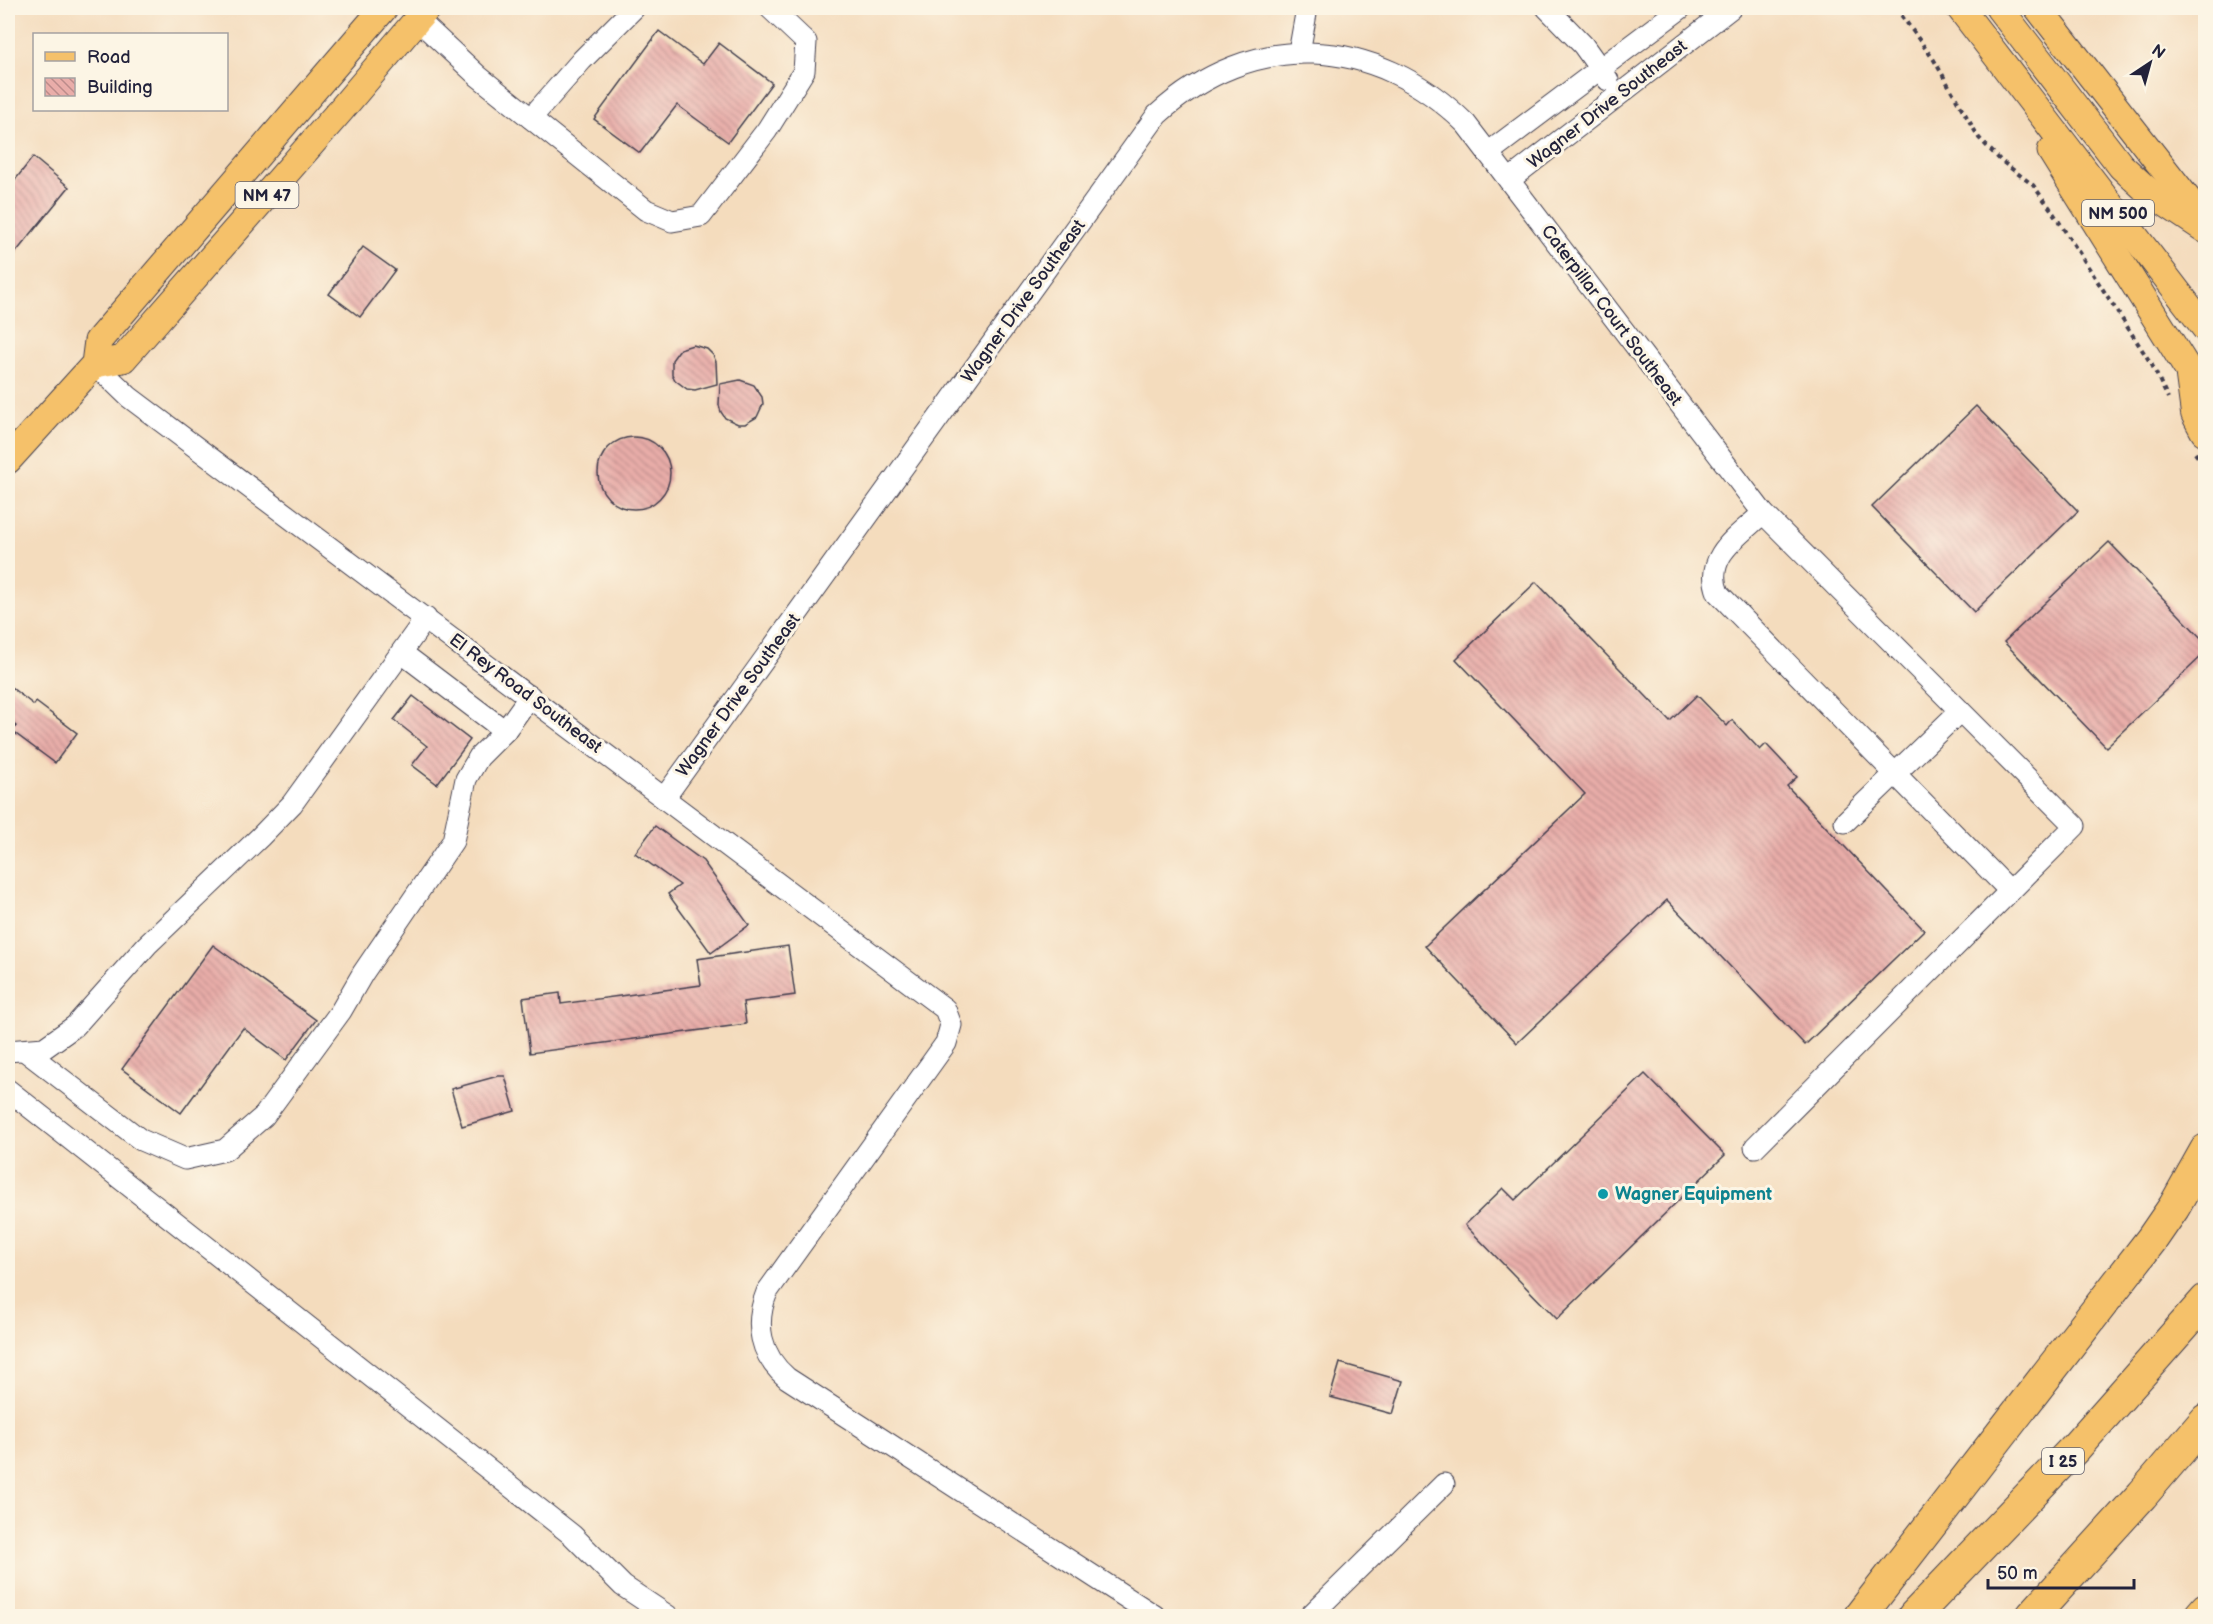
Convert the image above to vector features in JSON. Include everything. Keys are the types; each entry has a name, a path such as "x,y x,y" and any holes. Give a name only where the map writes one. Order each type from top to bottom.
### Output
{"highway":[{"path":"2198,384 2199,440"},
{"path":"1860,1617 2152,1239 2174,1207 2205,1150"},
{"name":"I 25","path":"1914,1617 2076,1447 2205,1300"},
{"path":"2032,1617 2205,1420"},
{"path":"2200,1617 2205,1609"}],"main road":[{"name":"NM 47","path":"8,460 95,364 98,341 384,8"},
{"name":"NM 500","path":"1960,8 2205,329"},
{"path":"1999,8 2121,166 2150,192 2205,230"},
{"path":"2038,8 2205,222"},
{"name":"NM 47","path":"95,364 123,359 422,14"},
{"path":"2030,97 2051,150 2198,384"}],"street":[{"path":"531,118 582,60 634,8"},
{"path":"422,14 477,76 646,210 672,221 701,216 767,130 804,71 806,42 770,8"},
{"path":"1299,54 1307,8"},
{"path":"1547,8 1583,45 1619,94"},
{"name":"Wagner Drive Southeast","path":"1488,153 1681,8"},
{"name":"Wagner Drive Southeast","path":"665,797 1157,115 1174,100 1211,76 1253,60 1299,54 1322,54 1368,62 1412,80 1449,108 1466,124 1509,180 1731,8"},
{"path":"314,90 340,111"},
{"name":"Caterpillar Court Southeast","path":"1509,180 1763,513 2075,826 2010,891"},
{"name":"El Rey Road Southeast","path":"95,364 129,397 945,1009 951,1025 946,1043 767,1292 759,1316 761,1340 771,1361 787,1378 1155,1617"},
{"path":"1755,1147 2010,891 1718,593 1713,576 1716,561 1725,549 1763,513"},
{"path":"16,1050 44,1048 75,1026 147,945 292,804 426,618"},
{"path":"402,653 505,731"},
{"path":"16,1050 141,1140 185,1160 225,1150 264,1116 340,1011 363,973 453,841 466,779 479,757 505,731 530,696"},
{"path":"1845,822 1960,711"},
{"path":"8,1090 562,1528 623,1586 668,1617"},
{"path":"1310,1617 1444,1484"}],"path":[{"path":"1896,8 1934,60 1979,138 2000,160 2033,185 2050,208 2152,365 2165,388 2171,406"},
{"path":"2199,440 2205,468"}],"building":[{"path":"659,31 703,64 719,43 772,83 728,142 677,105 640,153 594,119"},
{"path":"33,157 69,187 8,262 8,189"},
{"path":"363,247 395,270 360,317 329,294"},
{"path":"693,345 707,349 713,355 716,362 717,384 695,390 687,389 675,380 672,374 672,360 680,349"},
{"path":"740,380 754,385 762,397 763,404 757,417 745,424 738,424 725,418 719,405 720,384"},
{"path":"1976,406 2078,511 1974,612 1872,507"},
{"path":"634,437 654,443 664,453 670,473 664,493 654,503 634,509 614,503 604,493 598,473 604,453 614,443"},
{"path":"2109,542 2205,642 2205,653 2106,747 2004,642"},
{"path":"1536,582 1670,721 1697,695 1727,726 1732,720 1760,750 1766,744 1797,777 1787,786 1924,930 1805,1045 1667,900 1517,1043 1425,946 1585,794 1456,659"},
{"path":"8,685 34,705 36,702 77,733 55,763 12,731 16,726 8,719"},
{"path":"413,696 470,740 437,784 412,765 427,746 394,720"},
{"path":"655,826 703,861 749,925 711,953 668,894 680,885 635,853"},
{"path":"213,945 316,1020 286,1060 243,1028 181,1113 122,1069"},
{"path":"788,946 795,995 743,1002 746,1024 530,1053 523,998 560,993 561,1004 701,985 697,959"},
{"name":"Wagner Equipment","path":"1645,1074 1725,1155 1557,1319 1465,1225 1503,1188 1515,1200"},
{"path":"505,1076 515,1111 462,1126 451,1089"},
{"path":"1340,1363 1403,1381 1393,1414 1330,1397"}],"place":[{"name":"Wagner Equipment","path":"1603,1194"}]}
